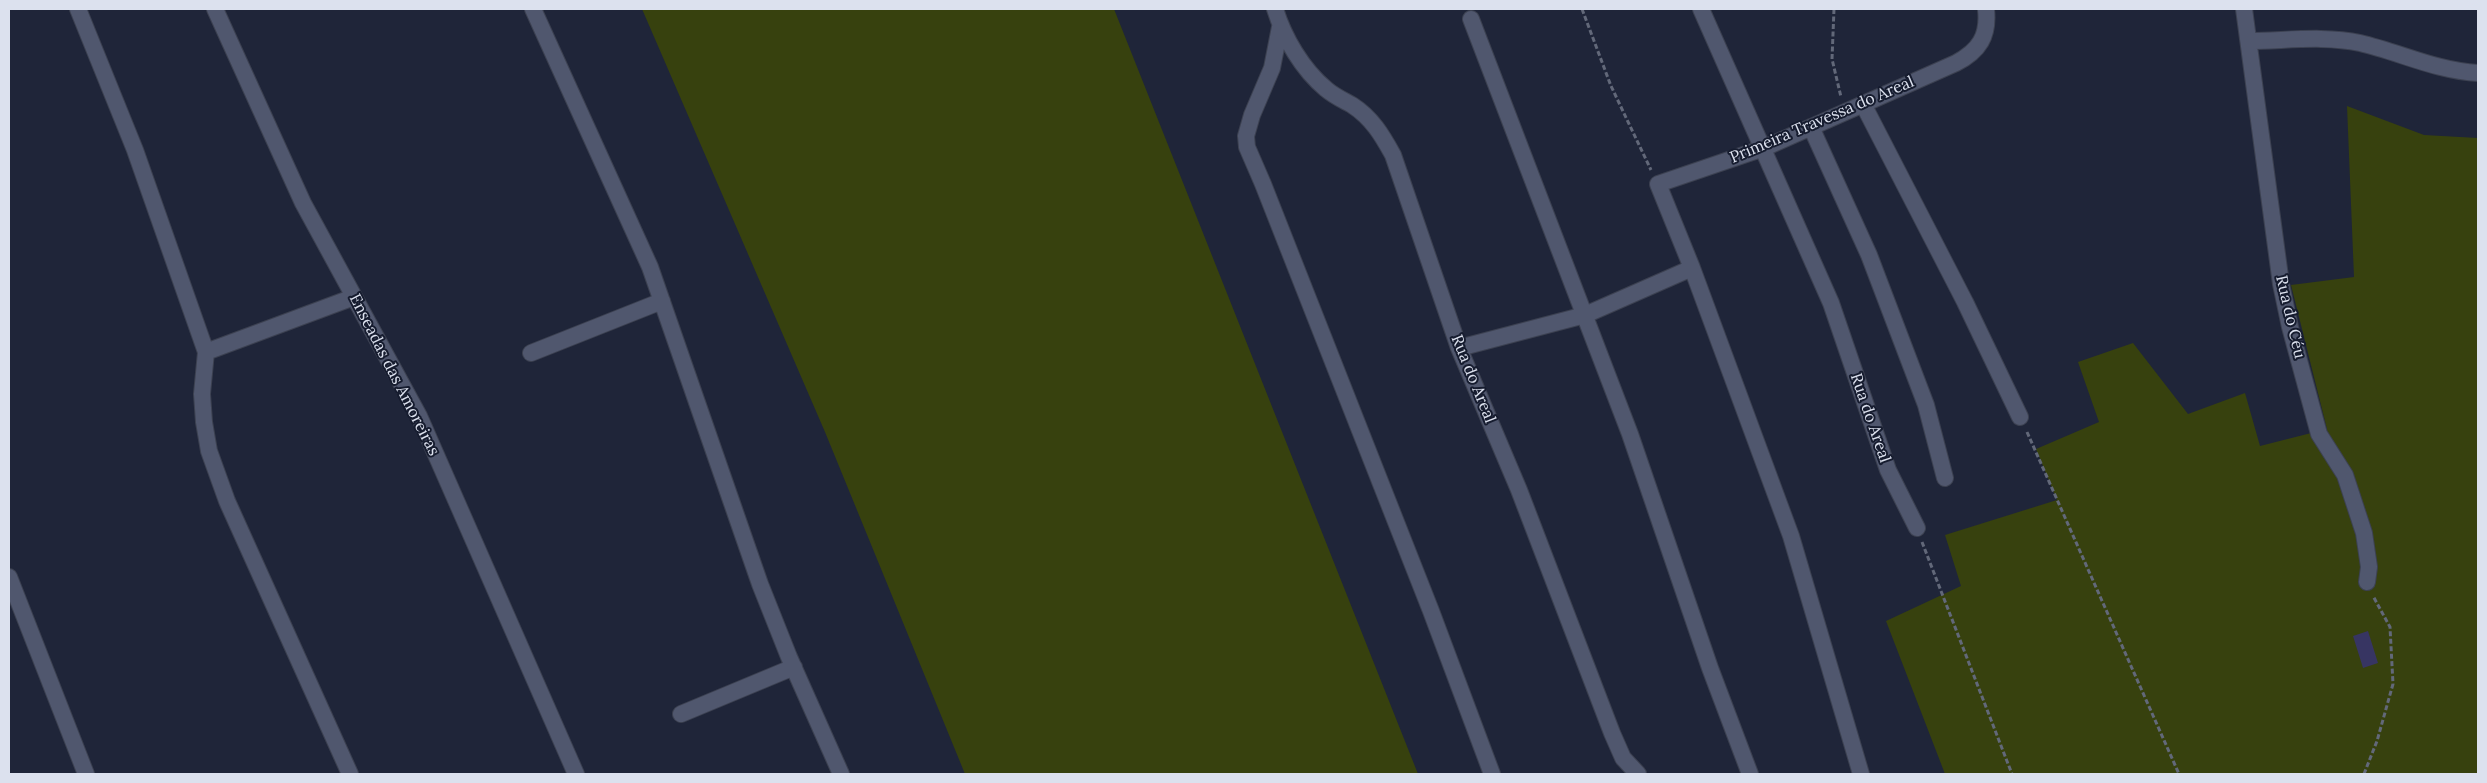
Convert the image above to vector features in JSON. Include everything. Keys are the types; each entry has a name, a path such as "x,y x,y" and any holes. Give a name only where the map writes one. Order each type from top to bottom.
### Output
{"street":[{"path":"78,9 134,150 206,352 202,394 204,422 210,451 227,501 350,774"},
{"name":"Enseadas das Amoreiras","path":"215,9 303,203 419,416 576,774"},
{"path":"534,9 650,267 719,469 794,666 841,774"},
{"name":"Rua do Areal","path":"1275,9 1280,27 1306,68 1315,79 1337,98 1365,115 1378,128 1393,155 1459,348 1519,490 1612,733 1623,758 1638,774"},
{"name":"Rua do Areal","path":"1701,9 1831,303 1888,470 1917,528"},
{"name":"Primeira Travessa do Areal","path":"1658,184 1764,148 1969,56 1978,48 1984,37 1988,23 1986,9"},
{"name":"Rua do Céu","path":"2244,9 2269,208 2290,327 2319,434 2344,475 2364,534 2369,567 2367,582"},
{"path":"1471,19 1585,315 1750,774"},
{"path":"1280,27 1272,68 1248,126 1247,147 1264,184 1420,583 1492,774"},
{"path":"2248,41 2338,40 2359,43 2460,72 2478,73"},
{"path":"1863,104 1965,302 2020,417"},
{"path":"1811,127 1869,255 1926,405 1945,478"},
{"path":"1658,184 1692,268 1791,536 1861,774"},
{"path":"1459,348 1585,315 1692,268"},
{"path":"206,352 354,297"},
{"path":"531,354 662,301"},
{"path":"9,577 86,774"},
{"path":"681,714 794,666"}],"path":[{"path":"1582,9 1611,86 1658,184"},
{"path":"1834,9 1832,59 1845,112"},
{"path":"2020,417 2179,774"},
{"path":"1917,528 2012,774"},
{"path":"2364,774 2377,740 2393,684 2390,627 2367,582"}],"green space":[{"path":"642,9 1114,9 1418,774 965,774 825,432"},
{"path":"2347,106 2424,135 2478,138 2478,774 1945,774 1886,621 1961,586 1945,535 2057,500 2036,449 2099,422 2078,362 2133,343 2188,414 2245,393 2260,446 2327,429 2291,285 2354,277"}],"building":[{"path":"2368,631 2378,663 2363,668 2353,636"}]}
